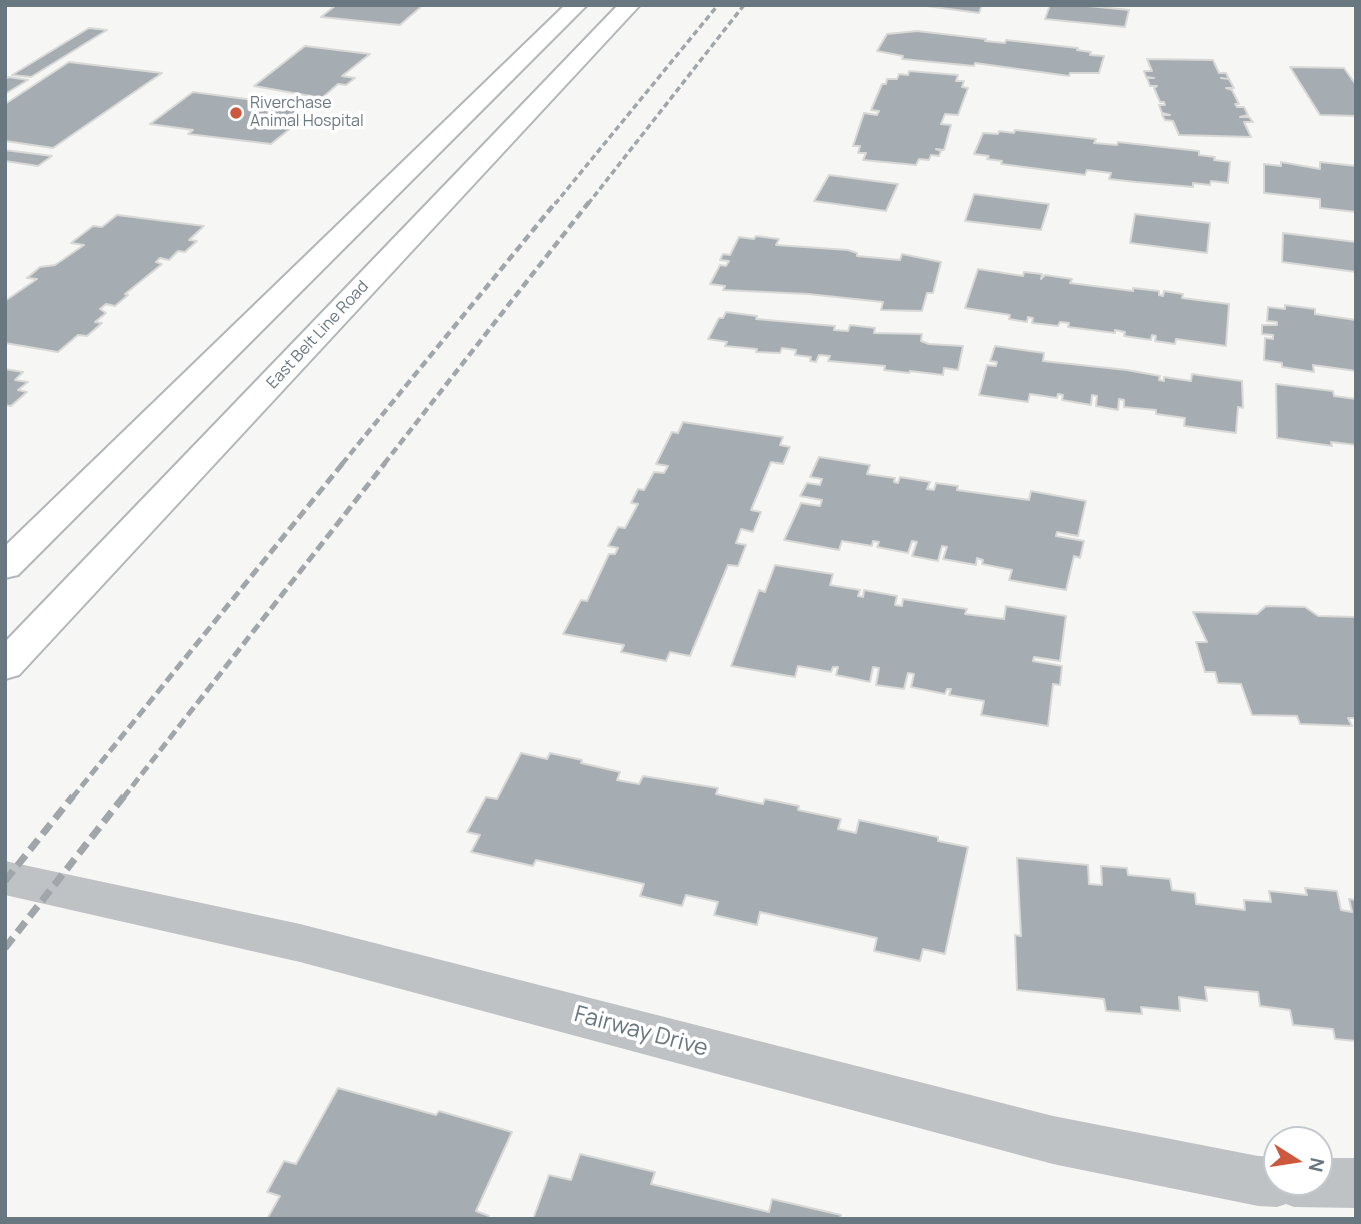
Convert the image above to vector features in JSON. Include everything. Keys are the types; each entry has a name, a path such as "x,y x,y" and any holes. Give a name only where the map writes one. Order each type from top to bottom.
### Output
{"main road":[{"path":"5,567 574,9 625,11"},
{"name":"East Belt Line Road","path":"5,666 625,11"}],"street":[{"name":"Fairway Drive","path":"5,878 300,943 1053,1140 1263,1181"},
{"path":"1333,1183 1356,1183"}],"building":[{"path":"336,5 423,5 400,25 321,17"},
{"path":"919,5 982,5 979,13"},
{"path":"1050,5 1129,10 1125,27 1045,19"},
{"path":"89,28 107,30 31,77 12,75"},
{"path":"917,31 986,39 985,41 1005,43 1006,40 1078,48 1077,50 1091,52 1090,55 1104,56 1099,73 1070,73 1069,76 975,63 974,66 902,59 903,56 877,51 887,34"},
{"path":"305,46 370,54 342,76 355,78 346,85 338,84 322,98 254,86"},
{"path":"1147,59 1213,60 1219,73 1226,73 1234,88 1226,88 1232,90 1239,104 1235,104 1237,107 1244,107 1248,115 1240,117 1249,117 1253,122 1244,122 1251,137 1179,135 1173,121 1165,120 1162,115 1170,115 1162,113 1159,105 1165,105 1164,102 1160,102 1154,88 1157,86 1150,86 1147,78 1154,78 1146,77 1144,71 1152,71"},
{"path":"69,62 162,73 53,148 5,141 5,104"},
{"path":"1290,67 1344,68 1356,85 1356,116 1320,115"},
{"path":"909,71 958,75 956,81 964,81 962,87 968,88 958,115 945,114 941,124 951,125 944,150 936,149 941,151 939,156 931,155 929,160 919,159 916,165 863,160 866,153 858,153 860,146 853,146 864,113 877,115 879,111 871,110 882,84 886,84 887,79 897,79 899,74 908,75"},
{"path":"9,77 28,80 5,94 5,79"},
{"name":"Riverchase Animal Hospital","path":"193,92 314,108 300,119 306,120 271,144 188,134 193,130 150,124"},
{"path":"1015,130 1096,139 1094,143 1117,145 1118,142 1199,151 1199,155 1230,162 1228,183 1193,183 1193,187 1109,179 1111,173 1087,170 1085,175 1001,164 1002,161 987,159 989,156 974,154 983,133 1014,133"},
{"path":"5,150 52,156 38,166 5,161"},
{"path":"1281,162 1320,169 1320,162 1356,166 1356,212 1320,208 1320,199 1264,193 1264,164 1281,166"},
{"path":"829,175 898,184 886,211 814,201"},
{"path":"974,194 1049,204 1041,230 965,221"},
{"path":"1135,214 1210,223 1207,253 1130,243"},
{"path":"117,215 204,226 189,240 197,241 185,252 178,251 169,260 160,258 156,262 162,264 125,294 128,295 115,306 106,304 100,309 106,313 95,322 102,323 87,336 78,335 58,352 5,343 5,301 37,279 27,278 40,267 55,265 84,245 71,243 93,226 102,227"},
{"path":"1283,233 1356,242 1356,272 1282,262"},
{"path":"756,236 779,239 776,245 848,250 857,253 857,256 900,260 902,254 941,262 933,293 927,293 922,311 881,310 883,302 808,294 723,290 725,286 710,284 720,265 726,266 729,261 720,260 723,254 730,255 739,237 754,239"},
{"path":"978,269 1023,276 1024,272 1042,274 1041,279 1045,275 1072,279 1070,283 1133,291 1133,288 1159,291 1159,295 1163,296 1164,291 1183,294 1182,298 1229,304 1226,346 1176,339 1175,344 1155,341 1156,336 1152,335 1151,340 1124,336 1125,332 1115,330 1115,333 1068,327 1069,323 1060,322 1058,326 1032,323 1033,318 1028,317 1027,322 1009,319 1010,315 965,308"},
{"path":"1285,305 1315,309 1315,314 1356,320 1356,371 1313,365 1314,372 1282,367 1282,363 1264,360 1265,338 1273,339 1273,335 1262,334 1262,325 1277,325 1277,322 1267,321 1268,307 1285,309"},
{"path":"726,312 757,316 756,319 835,326 834,330 848,331 850,325 875,328 874,333 922,334 921,341 929,344 963,346 958,370 944,368 943,375 884,370 885,366 828,361 830,356 819,355 816,362 810,361 811,357 795,355 796,350 782,348 780,353 756,352 757,349 725,346 727,342 708,339 719,318 723,318"},
{"path":"995,346 1044,353 1043,361 1127,370 1160,376 1159,380 1164,381 1164,377 1191,381 1192,374 1242,381 1243,408 1238,407 1236,433 1184,426 1185,418 1156,414 1156,410 1124,407 1124,400 1119,399 1118,410 1096,406 1097,396 1092,395 1091,405 1062,400 1063,395 1058,394 1057,398 1030,394 1028,402 979,395 987,365 996,366 997,362 990,361"},
{"path":"5,369 23,372 15,380 28,382 18,390 27,392 11,406 5,405"},
{"path":"1276,384 1333,391 1334,396 1356,399 1356,445 1331,442 1332,446 1277,438"},
{"path":"683,422 783,437 780,445 790,447 783,464 771,462 751,510 761,512 753,532 741,529 736,543 746,545 738,566 728,565 690,656 670,652 666,661 621,652 624,645 563,634 581,600 587,601 609,554 615,554 618,548 608,546 618,527 625,528 638,504 631,503 638,489 644,490 654,472 664,473 668,466 656,464 672,432 678,433"},
{"path":"819,457 870,465 867,474 895,478 894,482 898,483 900,477 930,482 927,489 934,490 936,483 958,486 957,490 1029,500 1031,491 1086,501 1078,536 1057,532 1056,536 1084,541 1080,558 1074,556 1066,590 1009,580 1012,570 982,564 983,560 977,558 976,565 943,559 947,547 942,546 938,561 912,556 917,542 912,541 908,553 877,547 879,542 873,541 872,546 842,541 839,550 784,540 801,503 820,506 822,500 800,496 807,483 820,485 822,479 810,477"},
{"path":"775,565 833,574 830,585 860,590 858,596 863,597 864,590 897,596 895,605 902,606 903,599 967,609 965,614 1004,619 1006,606 1066,616 1060,661 1034,657 1033,661 1062,666 1060,685 1053,684 1048,726 981,715 984,701 949,695 951,689 947,689 945,694 911,687 914,674 908,673 904,689 876,685 879,668 873,667 870,682 836,675 838,667 833,667 831,672 798,666 795,677 731,666 759,590 765,592"},
{"path":"1266,606 1305,607 1318,616 1356,617 1356,718 1348,718 1352,726 1300,724 1297,716 1252,715 1241,684 1218,683 1215,672 1205,672 1196,642 1207,642 1193,612 1257,614"},
{"path":"521,753 547,759 550,753 582,760 581,763 620,772 617,780 639,784 643,776 718,788 716,794 763,804 765,799 799,806 798,810 841,819 838,829 856,833 859,820 938,837 938,841 968,847 945,954 923,949 920,961 874,951 877,938 760,912 757,925 714,915 718,902 686,895 682,906 640,896 644,884 536,860 533,866 471,852 480,835 467,832 486,797 497,799"},
{"path":"1017,858 1088,865 1089,884 1102,885 1101,866 1127,868 1128,875 1170,879 1172,890 1195,893 1196,904 1245,910 1244,900 1271,902 1269,891 1307,895 1305,888 1337,891 1341,910 1352,912 1349,899 1356,900 1356,1041 1335,1039 1333,1029 1293,1025 1290,1010 1260,1006 1258,992 1205,987 1207,1001 1179,997 1180,1011 1141,1007 1142,1014 1106,1011 1104,999 1017,990 1015,935 1021,936"},
{"path":"338,1088 436,1115 439,1111 512,1132 476,1211 489,1216 488,1219 267,1219 280,1196 267,1192 284,1161 296,1164"},
{"path":"580,1154 655,1172 651,1184 769,1212 772,1199 841,1215 840,1219 533,1219 549,1175 571,1180"}],"railway":[{"path":"555,204 718,5"},
{"path":"588,204 744,5"},
{"path":"342,464 556,202"},
{"path":"384,464 589,202"},
{"path":"72,798 343,463"},
{"path":"123,798 385,463"},
{"path":"5,881 73,796"},
{"path":"5,948 124,796"}],"place":[{"name":"Riverchase Animal Hospital","path":"236,113"}]}
